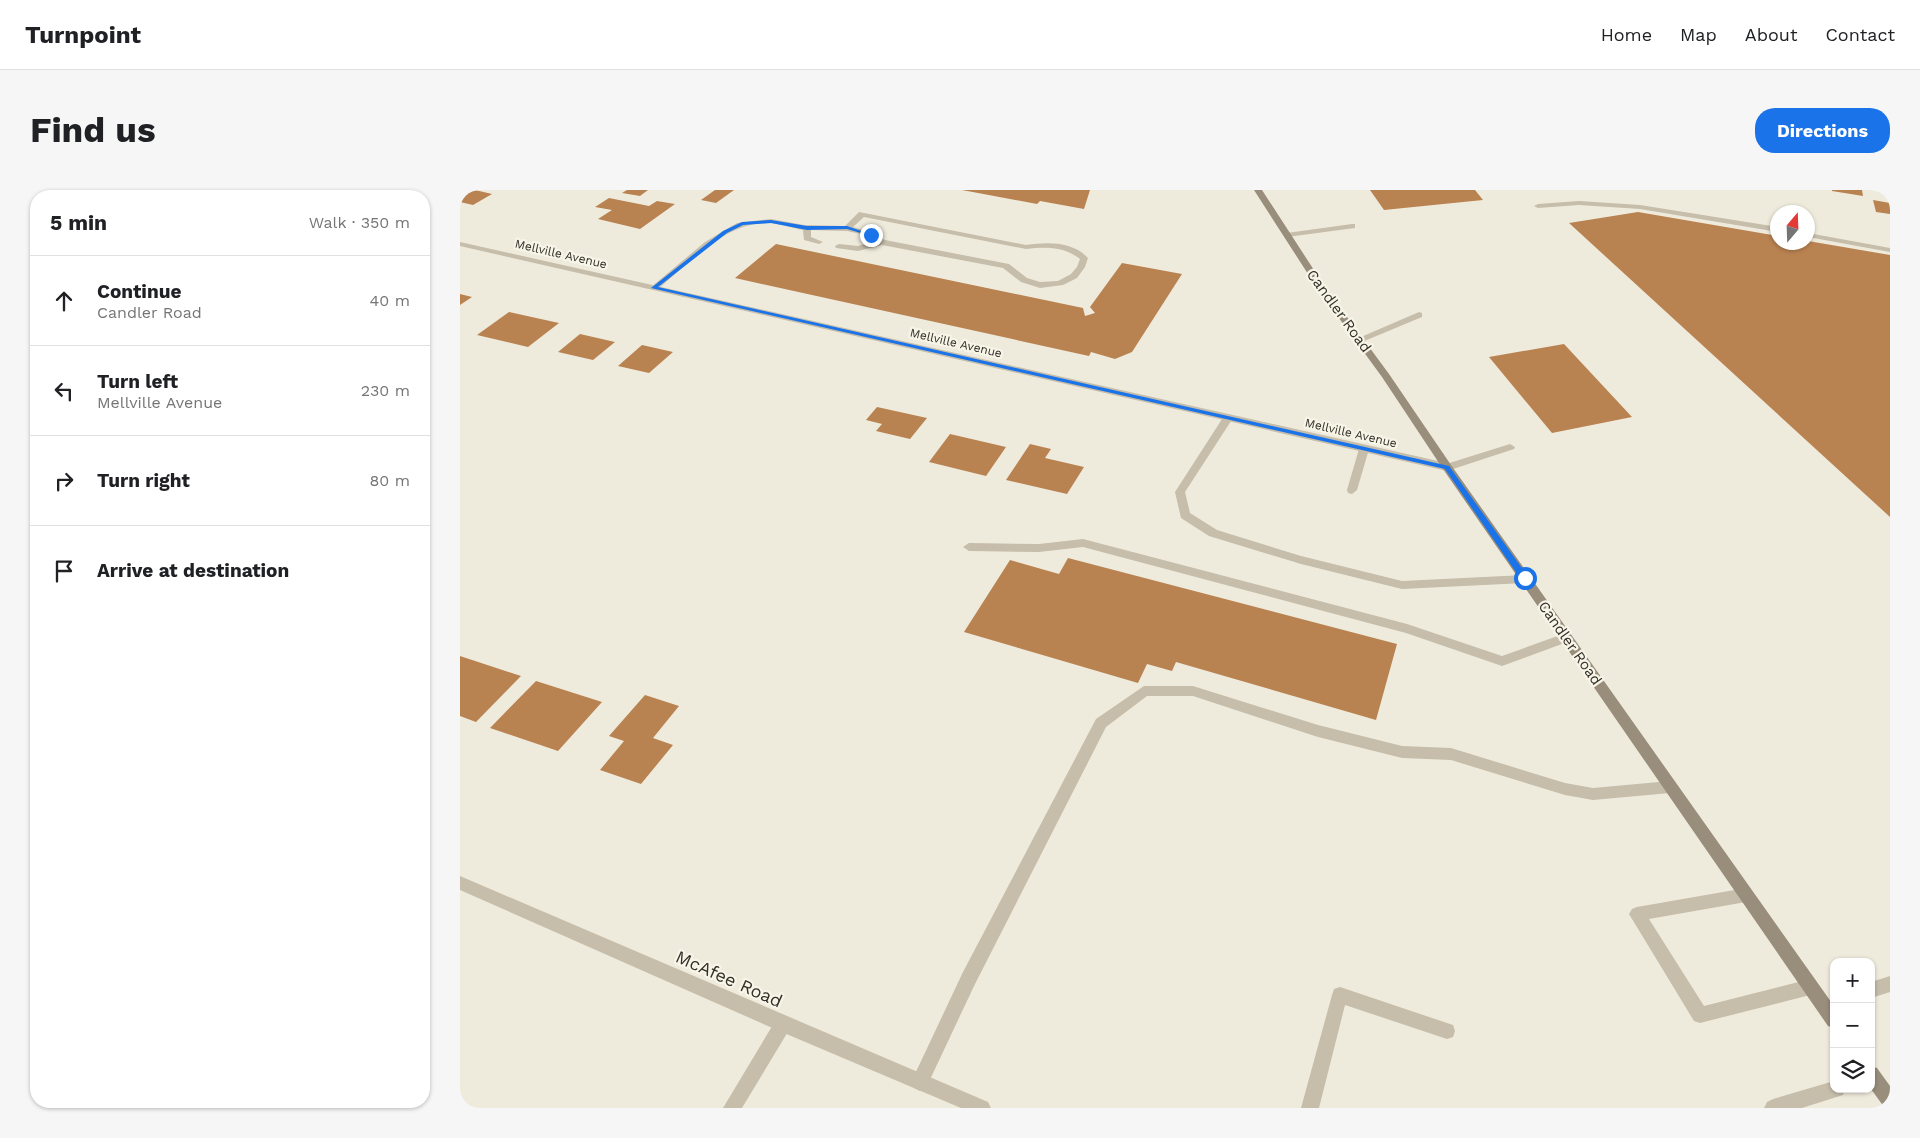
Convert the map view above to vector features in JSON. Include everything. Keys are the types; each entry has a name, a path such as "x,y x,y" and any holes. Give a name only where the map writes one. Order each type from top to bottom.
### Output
{"main road":[{"name":"Candler Road","path":"1258,190 1321,288 1746,895 1810,986 1828,1003"},
{"path":"1875,1081 1890,1100"}],"street":[{"path":"1538,206 1579,203 1640,207 1770,229"},
{"path":"654,288 725,232 742,224 771,221 807,228 847,228 871,235 882,242 1006,266 1024,280 1040,285 1060,283 1074,276 1084,258 1077,252 1061,245 1047,244 1026,247 862,214 847,228"},
{"path":"1287,235 1352,226"},
{"path":"807,228 807,238 819,242"},
{"path":"1815,236 1890,250"},
{"path":"839,246 858,249 882,242"},
{"name":"Mellville Avenue","path":"460,244 1447,467"},
{"path":"1359,340 1419,315"},
{"path":"1228,418 1180,492 1185,515 1213,533 1301,560 1402,585 1525,578"},
{"path":"1447,467 1510,447"},
{"path":"1352,490 1364,449"},
{"path":"969,547 1040,548 1083,542 1407,629 1502,661 1566,638"},
{"path":"920,1082 969,978 1102,723 1144,691 1193,691 1318,731 1402,752 1451,754 1565,788 1593,794 1670,786"},
{"name":"McAfee Road","path":"460,883 783,1024 982,1108"},
{"path":"1746,895 1637,914 1700,1015 1810,986"},
{"path":"1875,989 1890,984"},
{"path":"1310,1108 1340,995 1446,1031"},
{"path":"732,1108 783,1024"},
{"path":"1773,1108 1830,1091"}],"building":[{"path":"463,190 475,190 492,194 473,205 460,202 460,192"},
{"path":"627,190 648,190 640,196 622,193"},
{"path":"715,190 734,190 716,203 701,200"},
{"path":"962,190 1090,190 1084,209 1040,201 1037,204"},
{"path":"1370,190 1475,190 1483,200 1384,210"},
{"path":"1862,190 1863,196 1832,191"},
{"path":"609,198 649,206 657,201 675,204 640,229 598,219 612,210 595,207"},
{"path":"1873,200 1890,203 1890,214 1876,212"},
{"path":"1638,212 1770,235 1770,250 1815,250 1815,242 1890,255 1890,517 1569,223"},
{"path":"776,244 1083,308 1085,316 1095,313 1090,307 1122,263 1182,274 1132,352 1115,359 1091,352 1089,356 735,278"},
{"path":"460,294 472,297 460,305"},
{"path":"509,312 559,323 528,347 477,335"},
{"path":"580,334 615,342 593,360 558,352"},
{"path":"1564,344 1632,417 1552,433 1489,357"},
{"path":"642,345 673,352 649,373 618,366"},
{"path":"877,407 927,418 910,439 876,431 882,424 866,420"},
{"path":"950,434 1006,447 986,476 929,462"},
{"path":"1030,444 1051,449 1045,458 1084,467 1067,494 1006,480"},
{"path":"1068,558 1397,644 1376,720 1176,662 1172,671 1147,664 1138,683 964,632 1010,560 1059,574"},
{"path":"460,656 521,676 476,722 460,716"},
{"path":"536,681 602,702 558,751 490,728"},
{"path":"645,695 679,706 653,738 673,745 641,784 600,770 624,741 609,736"}],"route":[{"path":"871,235 847,228 828,226 807,228 771,221 742,224 725,232 654,288 1447,467 1525,578"}]}
